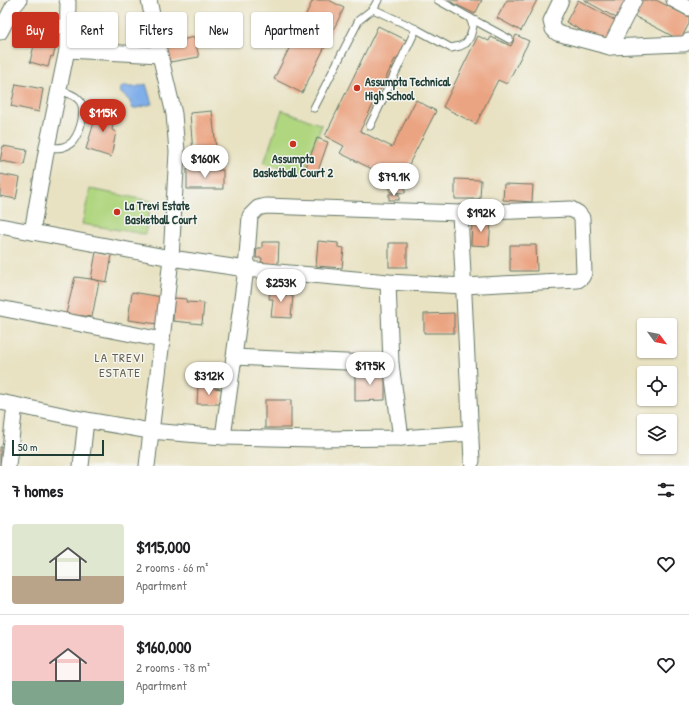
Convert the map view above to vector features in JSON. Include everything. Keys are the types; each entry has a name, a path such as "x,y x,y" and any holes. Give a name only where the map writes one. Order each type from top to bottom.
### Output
{"street":[{"path":"0,32 13,7 19,0"},
{"path":"32,232 47,147 67,50 67,0"},
{"path":"147,466 171,258 177,152 174,114 148,0"},
{"path":"561,0 551,22 553,29 557,33 610,47 684,44 689,41"},
{"path":"610,47 634,0"},
{"path":"674,0 689,8"},
{"path":"67,50 160,55"},
{"path":"0,226 171,258 246,269 388,282 464,286 578,280 584,273 582,218 572,209 460,213 266,206 258,208 250,216 246,269 223,437"},
{"path":"460,213 472,461"},
{"path":"388,282 391,364 401,438"},
{"path":"0,308 162,340"},
{"path":"234,357 391,364"},
{"path":"0,402 86,420 150,431 223,437 313,439 401,438 470,433"},
{"path":"8,466 15,405"},
{"path":"80,466 86,420"}],"lane":[{"path":"314,108 359,20 373,9 378,0"},
{"path":"438,0 509,39"},
{"path":"373,9 416,29 451,48 466,43 470,37 473,26 470,18"},
{"path":"370,126 416,29"},
{"path":"47,147 62,148 72,142 80,128 83,116 82,105 79,99 67,92 58,90"}],"green space":[{"name":"Assumpta Basketball Court 2","path":"282,110 322,125 303,174 264,163"},
{"name":"La Trevi Estate Basketball Court","path":"90,189 151,201 145,234 82,224"}],"water":[{"path":"146,84 152,104 133,109 129,100 120,92 122,87 135,87"}],"building":[{"path":"313,0 329,0 344,8 333,30 333,12 307,12"},
{"path":"447,0 482,0 475,14"},
{"path":"507,0 537,0 521,31 497,18"},
{"path":"578,0 616,21 604,43 566,22"},
{"path":"584,0 628,0 618,19"},
{"path":"640,0 656,0 689,17 689,24 680,40 632,15"},
{"path":"378,26 408,41 398,60 395,59 360,131 392,147 416,100 436,111 404,174 380,173 340,153 344,146 325,136"},
{"path":"516,35 529,41 507,84 498,80 476,124 443,107 478,36 489,41 491,37 511,46"},
{"path":"194,37 195,48 197,48 199,57 170,62 166,48 187,48 187,39"},
{"path":"33,48 55,48 53,57 51,56 48,67 30,62"},
{"path":"289,48 324,48 302,93 274,79"},
{"path":"16,84 43,89 39,112 11,106"},
{"path":"99,106 115,111 112,130 116,132 111,157 86,149"},
{"path":"212,111 216,148 203,150 204,153 193,154 190,113"},
{"path":"317,138 328,142 317,174 305,170"},
{"path":"3,146 27,150 24,165 0,161"},
{"path":"187,169 223,170 223,189 187,189"},
{"path":"0,174 20,178 16,199 0,196"},
{"path":"455,179 481,180 480,199 455,199"},
{"path":"390,180 405,181 405,193 390,192"},
{"path":"504,184 533,185 532,202 503,200"},
{"path":"389,194 399,194 399,200 389,200"},
{"path":"472,221 491,222 489,246 471,245"},
{"path":"318,241 338,243 338,247 344,248 342,268 316,266"},
{"path":"262,242 279,242 278,265 261,265 262,258 256,258 257,248 262,248"},
{"path":"389,243 407,243 407,267 389,267"},
{"path":"510,245 536,245 537,271 510,271"},
{"path":"96,252 112,255 107,282 91,279"},
{"path":"75,277 99,281 92,317 66,314"},
{"path":"270,287 283,288 283,295 293,296 291,318 271,317 273,299 269,299"},
{"path":"132,292 162,297 158,324 128,320"},
{"path":"174,298 187,299 186,302 204,303 202,324 173,321"},
{"path":"454,313 454,333 424,333 424,314"},
{"path":"385,372 385,400 355,401 355,373"},
{"path":"198,386 222,389 221,404 197,404"},
{"path":"265,400 291,400 291,428 265,428"},
{"path":"0,447 4,447 1,466 0,466"}],"place":[{"name":"Assumpta Technical High School","path":"357,88"},
{"name":"Assumpta Basketball Court 2","path":"293,144"},
{"name":"La Trevi Estate Basketball Court","path":"117,212"}],"district":[{"name":"LA TREVI ESTATE","path":"120,364"}]}
